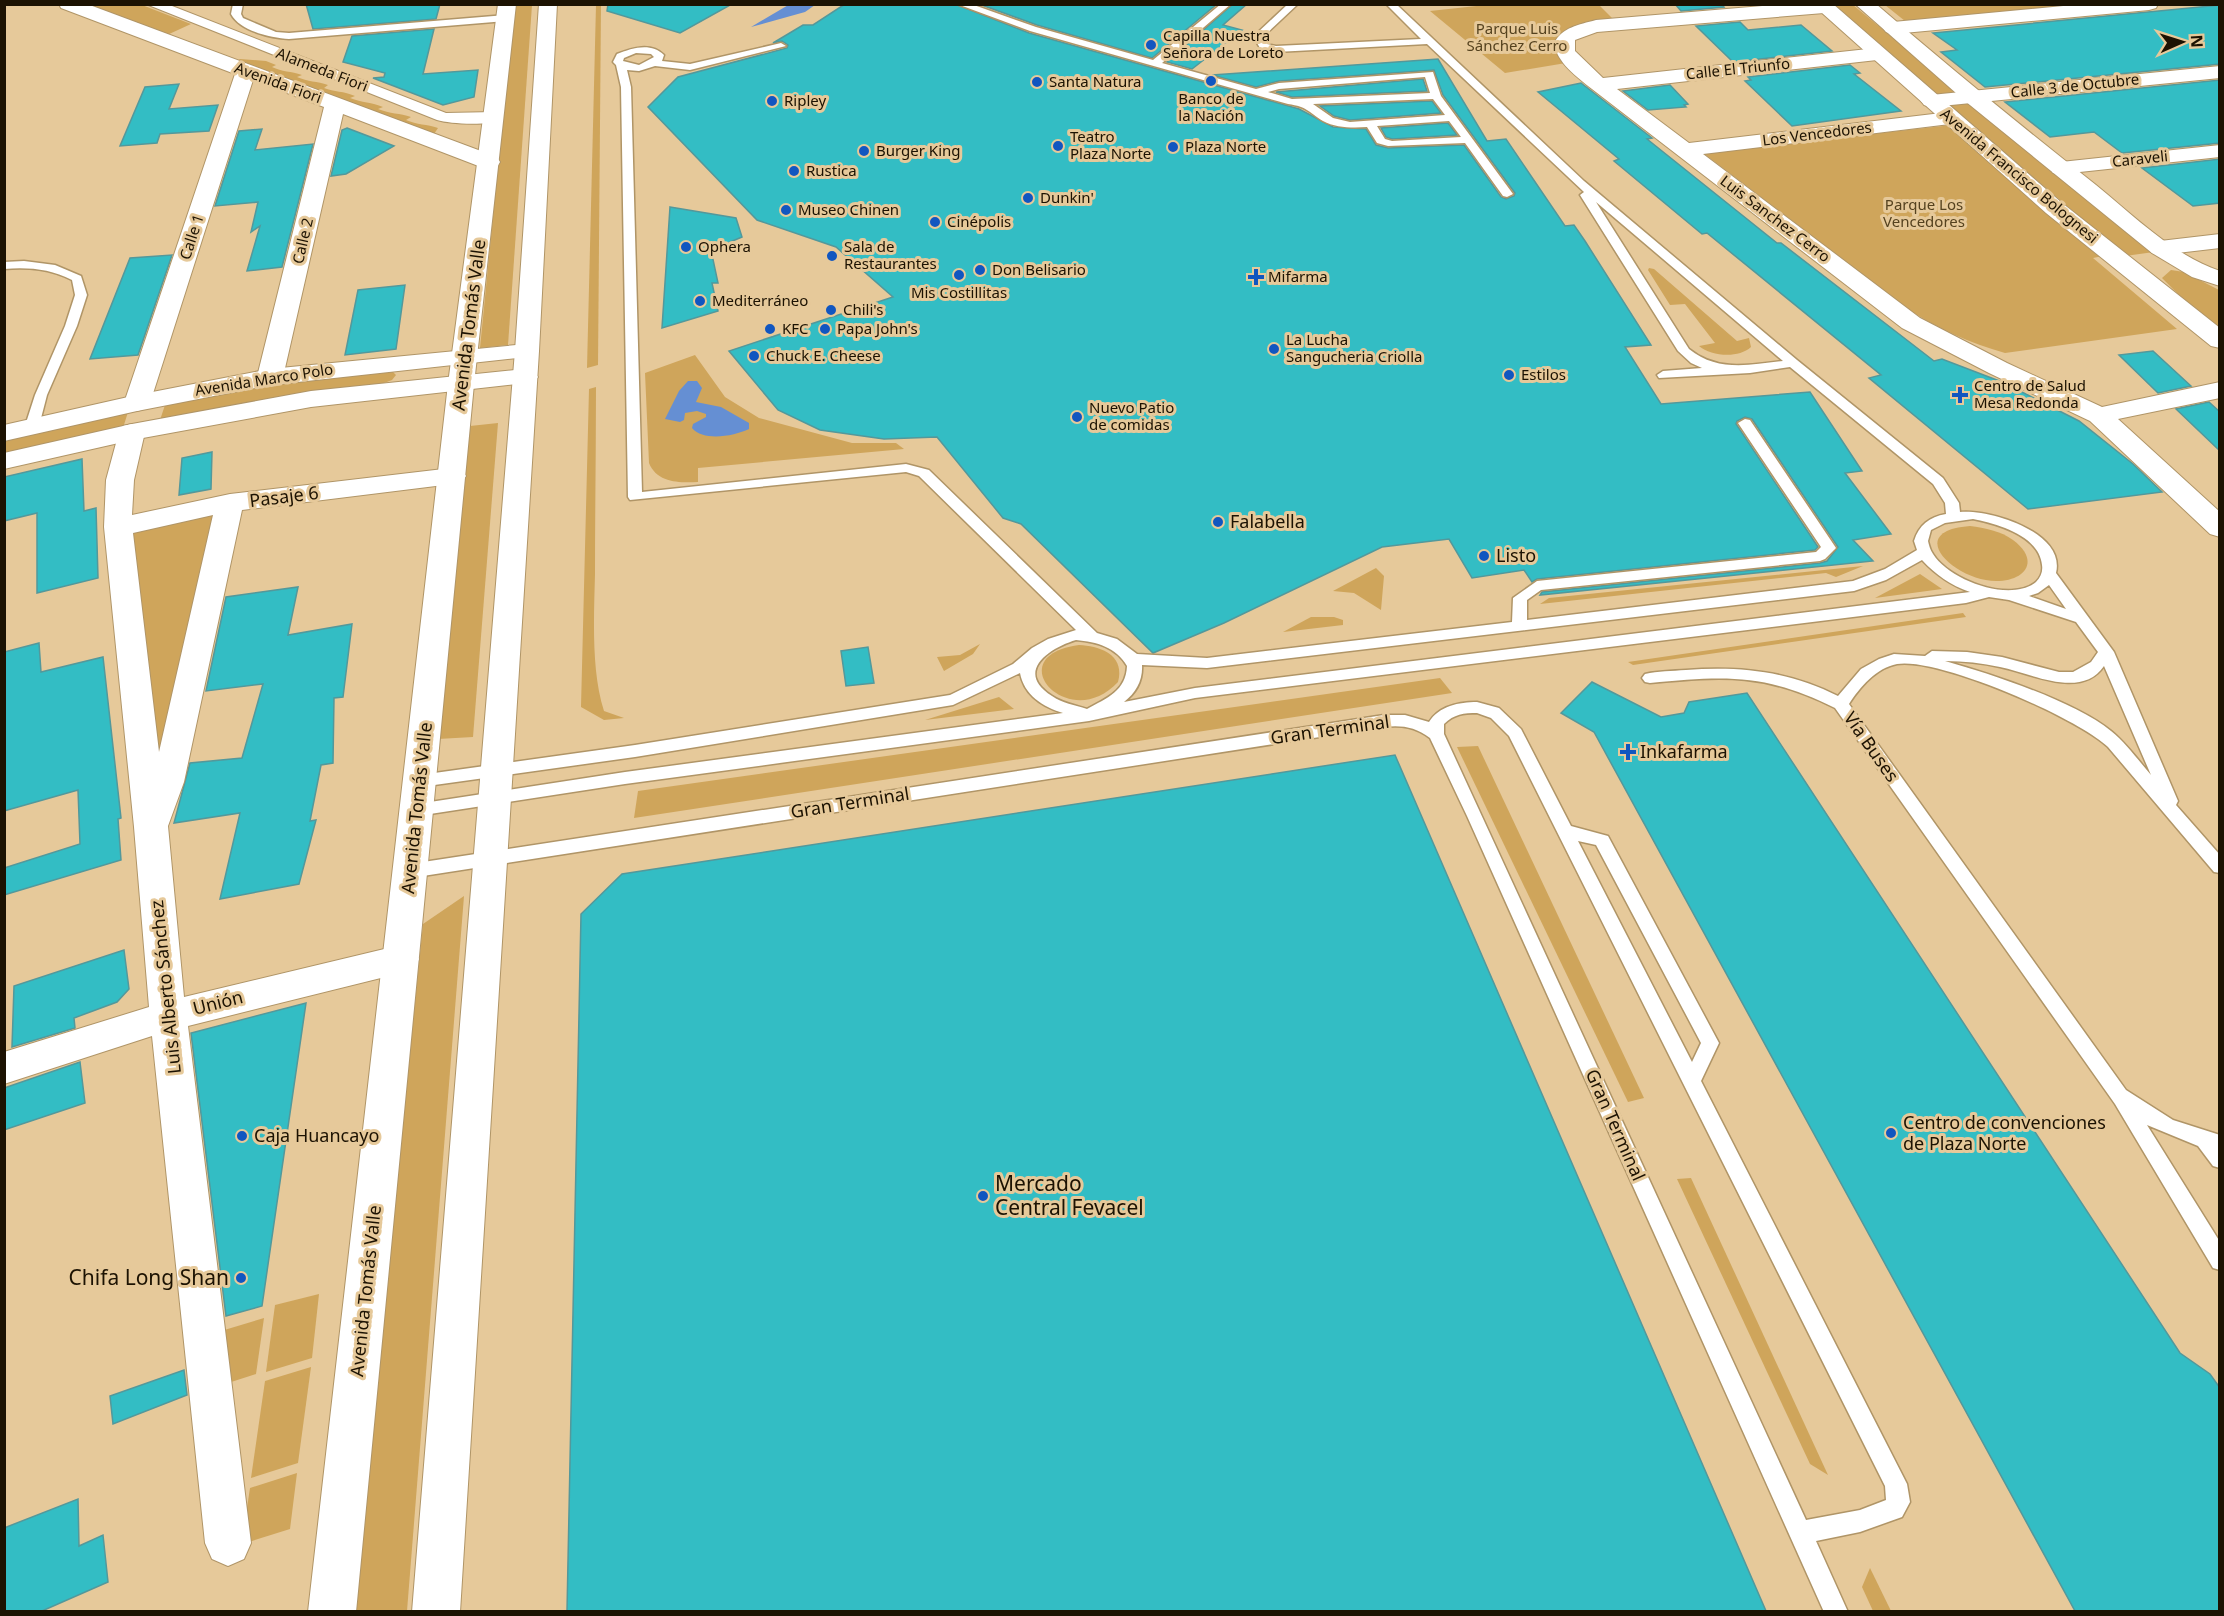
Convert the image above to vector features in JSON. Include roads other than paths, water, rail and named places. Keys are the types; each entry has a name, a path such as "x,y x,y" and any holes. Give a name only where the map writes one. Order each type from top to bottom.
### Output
{"street":[{"name":"Avenida Fiori","path":"68,4 489,162"},
{"name":"Alameda Fiori","path":"153,4 443,117 457,119 495,117"},
{"path":"436,1611 526,364 548,4"},
{"name":"Avenida Francisco Bolognesi","path":"1864,4 1972,97 2160,248 2210,275"},
{"path":"1893,28 2149,4"},
{"name":"Avenida Francisco Bolognesi","path":"1822,6 1950,118 2217,340"},
{"name":"Luis Sanchez Cerro","path":"1822,6 1610,24 1575,31 1566,38 1563,50 1568,58 1599,85 1911,323 1998,368 2099,415 2220,528"},
{"name":"Avenida Tomás Valle","path":"332,1611 463,370 506,11"},
{"name":"Calle El Triunfo","path":"1599,85 1877,54"},
{"name":"Calle 1","path":"134,417 246,72"},
{"name":"Calle 3 de Octubre","path":"1931,101 2220,72"},
{"name":"Calle 2","path":"270,377 335,105"},
{"name":"Los Vencedores","path":"1684,150 1950,118"},
{"name":"Caraveli","path":"2061,168 2220,151"},
{"path":"2160,248 2220,241"},
{"path":"2149,285 2142,270 2147,265 2172,263 2210,275"},
{"name":"Avenida Marco Polo","path":"4,461 134,417 270,377 463,370 526,364"},
{"name":"Avenida Marco Polo","path":"4,433 32,426 311,399 463,370"},
{"path":"2099,415 2220,390"},
{"name":"Luis Alberto Sánchez","path":"134,417 120,480 118,527 151,827 168,1016 228,1543"},
{"name":"Pasaje 6","path":"118,527 230,503 452,476"},
{"path":"151,827 168,782 230,503"},
{"name":"Unión","path":"4,1068 168,1016 400,959"}],"lane":[{"path":"238,4 236,14 239,20 281,36 506,11"},
{"path":"961,4 1012,23 1292,102 1436,96"},
{"path":"1155,64 1227,4"},
{"path":"1294,4 1261,34 1259,38 1263,46 1276,50 1429,40"},
{"path":"1390,4 1580,183 1793,363 1938,481 1952,503 1953,516"},
{"path":"621,65 632,68 654,64 690,67 782,46"},
{"path":"626,87 654,64 659,58 657,53 642,50 620,56 618,62 621,65 626,87 635,497 894,469 916,469 924,473 1091,636"},
{"path":"1257,92 1279,86 1429,74 1436,96 1507,194"},
{"path":"1305,103 1336,123 1453,118"},
{"path":"1370,123 1381,141 1392,144 1468,140"},
{"path":"1580,183 1684,351 1704,366 1722,370"},
{"path":"4,266 38,264 60,269 77,278 81,295 71,326 41,395 32,426"},
{"path":"1663,375 1793,363"},
{"path":"1519,627 1520,598 1537,586 1820,556 1829,548 1744,423"},
{"path":"2009,595 2028,592 2042,586 2050,576 2051,563 2045,550 2023,532 1994,519 1973,515 1937,520 1925,528 1920,539 1923,552 1932,565 1946,577 1966,587 2050,606 2082,619"},
{"path":"1131,659 1208,663 1854,586 1873,580 1912,561 1923,552"},
{"path":"2050,576 2106,652 2176,815"},
{"path":"418,796 496,785 637,776 1089,715 1195,693 1988,593"},
{"path":"418,796 496,785 952,700 1018,668 1037,652 1061,638 1091,636 1108,640 1122,648 1131,659 1135,669 1134,681 1117,700 1089,715 1053,704 1040,696 1031,686 1028,674 1030,663 1037,652"},
{"name":"Vía Buses","path":"2106,652 2091,673 2078,677 2045,675 2004,662 1971,657 1904,658 1882,664 1862,675 1850,688 1841,704 2119,1096 2156,1121 2212,1142 2220,1160"},
{"path":"1904,658 1950,668 2070,713 2089,723 2115,744 2220,867"},
{"path":"1650,678 1715,672 1759,674 1796,682 1841,704"},
{"path":"1436,734 1436,725 1440,718 1448,712 1480,708 1497,714 1515,733 1896,1484 1899,1502 1887,1513 1860,1521 1799,1533"},
{"name":"Gran Terminal","path":"410,871 1384,721 1417,722 1436,734 1836,1611"},
{"path":"1564,831 1602,840 1710,1043 1691,1083"},
{"path":"2119,1096 2220,1261"}],"water":[{"path":"790,4 815,5 805,12 751,27"},
{"path":"688,381 697,381 702,388 696,402 721,407 749,423 749,429 728,435 704,435 692,428 693,424 706,417 706,414 697,411 685,413 684,420 680,422 665,419 679,391"}],"place":[{"name":"Capilla Nuestra Señora de Loreto","path":"1151,45"},
{"name":"Banco de la Nación","path":"1211,81"},
{"name":"Santa Natura","path":"1037,82"},
{"name":"Ripley","path":"772,101"},
{"name":"Teatro Plaza Norte","path":"1058,146"},
{"name":"Plaza Norte","path":"1173,147"},
{"name":"Burger King","path":"864,151"},
{"name":"Rustica","path":"794,171"},
{"name":"Dunkin'","path":"1028,198"},
{"name":"Museo Chinen","path":"786,210"},
{"name":"Cinépolis","path":"935,222"},
{"name":"Ophera","path":"686,247"},
{"name":"Sala de Restaurantes","path":"832,256"},
{"name":"Don Belisario","path":"980,270"},
{"name":"Mis Costillitas","path":"959,275"},
{"name":"Mifarma","path":"1256,277"},
{"name":"Mediterráneo","path":"700,301"},
{"name":"Chili's","path":"831,310"},
{"name":"KFC","path":"770,329"},
{"name":"Papa John's","path":"825,329"},
{"name":"La Lucha Sangucheria Criolla","path":"1274,349"},
{"name":"Chuck E. Cheese","path":"754,356"},
{"name":"Estilos","path":"1509,375"},
{"name":"Centro de Salud Mesa Redonda","path":"1960,395"},
{"name":"Nuevo Patio de comidas","path":"1077,417"},
{"name":"Falabella","path":"1218,522"},
{"name":"Listo","path":"1484,556"},
{"name":"Inkafarma","path":"1628,752"},
{"name":"Centro de convenciones de Plaza Norte","path":"1891,1133"},
{"name":"Caja Huancayo","path":"242,1136"},
{"name":"Mercado Central Fevacel","path":"983,1196"},
{"name":"Chifa Long Shan","path":"241,1278"}],"park label":[{"name":"Parque Luis Sánchez Cerro","path":"1517,38"},
{"name":"Parque Los Vencedores","path":"1924,214"}]}
